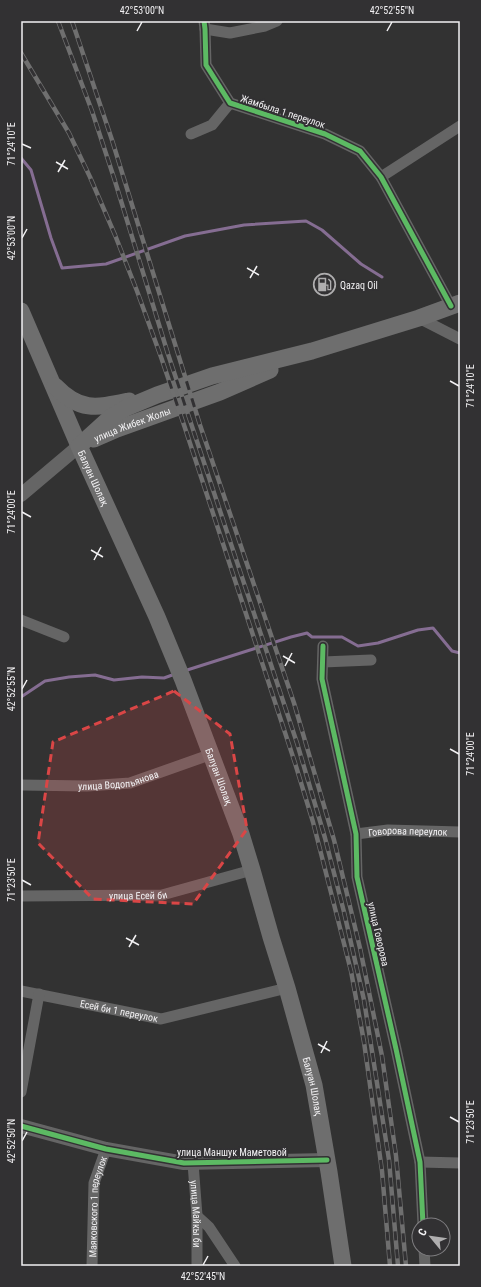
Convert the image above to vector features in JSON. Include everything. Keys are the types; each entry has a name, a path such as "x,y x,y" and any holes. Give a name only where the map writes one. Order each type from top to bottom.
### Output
{"main road":[{"name":"улица Жибек Жолы","path":"79,446 111,417 126,408 157,395 212,376 312,351 419,318 456,304"},
{"name":"Балуан Шолақ","path":"21,311 79,446 157,617 212,754 241,834 314,1085 343,1266"},
{"name":"улица Жибек Жолы","path":"79,446 117,429 220,392 312,351"},
{"path":"51,382 65,396 77,403 91,406 104,406 157,395"}],"street":[{"name":"Жамбыла 1 переулок","path":"276,21 265,26 230,33 204,25 206,65 230,103 326,134 360,151 381,177 456,304"},
{"path":"191,134 212,125 230,103"},
{"path":"381,177 460,126"},
{"path":"419,318 460,339"},
{"path":"21,495 79,446"},
{"path":"21,620 64,637"},
{"name":"улица Говорова","path":"323,646 322,679 356,834 357,877 420,1162 423,1217"},
{"path":"323,662 372,660"},
{"name":"улица Водопьянова","path":"21,785 87,786 130,783 212,754"},
{"name":"Говорова переулок","path":"356,834 388,830 460,832"},
{"name":"улица Есей би","path":"21,896 162,895 252,870"},
{"name":"Есей би 1 переулок","path":"21,991 161,1019 286,988"},
{"path":"21,1092 39,994"},
{"name":"улица Маншук Маметовой","path":"21,1126 106,1149 184,1163 327,1160"},
{"name":"Маяковского 1 переулок","path":"92,1266 94,1183 106,1149"},
{"path":"420,1162 460,1163"},
{"name":"улица Майкы би","path":"193,1163 197,1216 197,1266"},
{"path":"197,1216 209,1227 236,1266"}],"highlighted area":[{"path":"174,691 230,734 247,829 193,904 93,899 38,843 53,742"}],"waterway":[{"path":"21,158 31,170 51,238 62,268 106,264 185,236 244,225 306,221 322,230 361,264 382,277"},
{"path":"184,671 307,633 312,637 342,637 358,646 378,643 418,630 433,628 452,651 460,653"},
{"path":"21,697 45,681 69,677 95,675 114,680 142,677 164,678 175,674"}],"railway":[{"path":"58,21 92,111 114,178 168,354 297,743 325,838 364,1000 389,1160 398,1266"},
{"path":"72,21 112,140 200,425 294,703 334,840 360,948 382,1056 396,1156 406,1266"},
{"path":"21,53 69,133 115,235 137,291 185,428 313,822 351,971 364,1042 382,1171 390,1266"}],"cycle path":[{"path":"204,21 206,65 230,103 325,134 360,151 381,177 451,306"},
{"path":"323,646 322,679 356,834 357,877 420,1162 423,1217"},
{"path":"21,1126 106,1149 184,1163 327,1160"}],"place":[{"name":"Qazaq Oil","path":"325,285"}]}
